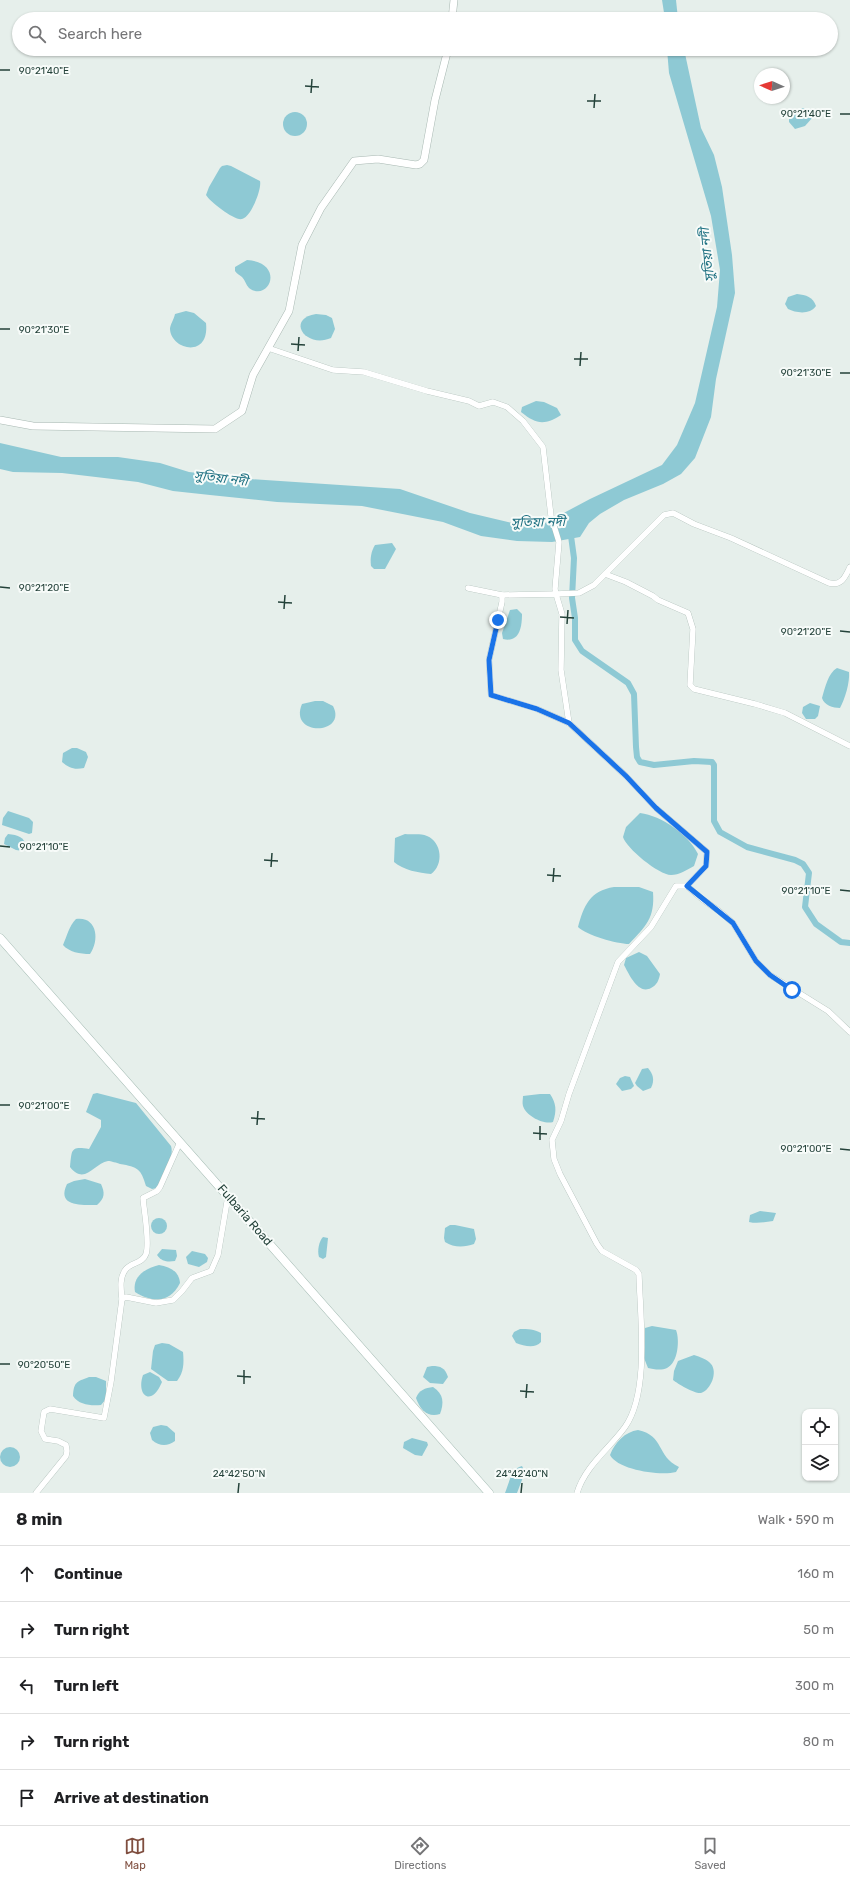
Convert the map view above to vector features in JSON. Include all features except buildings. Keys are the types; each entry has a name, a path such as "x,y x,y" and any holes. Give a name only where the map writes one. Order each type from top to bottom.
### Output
{"main road":[{"name":"Fulbaria Road","path":"0,938 490,1493"}],"street":[{"path":"453,12 454,0"},
{"path":"0,420 33,426 215,429 242,411 253,375 289,311 302,245 321,208 354,161 378,159 416,166 424,160 435,100 446,56"},
{"path":"268,348 333,370 364,372 427,391 469,401 479,406 493,402 507,407 523,421 542,447 551,516 559,542 555,589 562,614 561,670 569,723"},
{"path":"468,588 502,595 579,592 594,585 664,515 673,513 694,524 731,538 829,583 834,584 843,580 850,566"},
{"path":"605,574 640,588 658,600 688,613 693,629 690,685 694,689 755,704 785,714 850,746"},
{"path":"502,595 502,602 489,660 491,695 537,709 569,723 626,776 656,808 707,852 706,866 687,886"},
{"path":"577,1493 586,1474 626,1426 633,1411 640,1380 639,1274 636,1270 602,1251 596,1244 560,1174 554,1159 552,1140 561,1121 569,1094 618,962 651,927 676,886 687,886 733,923 756,961 770,975 828,1011 850,1032"},
{"path":"36,1493 66,1456 67,1451 66,1445 46,1438 41,1431 44,1412 50,1409 104,1418 111,1382 122,1299 121,1282 126,1269 142,1260 146,1255 147,1235 143,1198 157,1191 160,1187 180,1142"},
{"path":"122,1299 126,1297 156,1303 172,1300 182,1291 192,1278 199,1274 211,1271 218,1255 228,1196"}],"water":[{"path":"662,0 676,0 677,12 664,12"},
{"name":"সুতিয়া নদী","path":"668,56 686,56 701,128 714,155 722,187 732,255 735,293 716,379 711,417 695,458 681,474 663,484 624,500 600,514 589,523 580,537 552,542 517,541 481,536 443,522 362,506 277,502 173,491 138,482 62,473 13,472 0,469 0,443 61,457 118,457 160,463 189,472 249,479 400,489 470,513 520,525 543,524 590,499 662,465 677,445 695,403 717,307 720,270 711,216 669,73"},
{"path":"802,108 809,110 813,117 805,126 795,129 789,122 789,117"},
{"path":"295,112 304,115 307,124 304,133 295,136 286,133 283,124 286,115"},
{"path":"227,165 260,181 255,202 249,213 242,219 234,217 223,210 212,202 206,195 220,168"},
{"path":"247,260 259,263 267,268 270,274 270,281 267,287 263,290 256,291 249,288 243,278 235,271 235,267"},
{"path":"797,294 809,297 813,300 816,306 807,312 788,309 785,304 788,297"},
{"path":"186,311 194,313 206,323 206,334 202,342 197,346 183,346 172,336 170,327 175,314"},
{"path":"316,314 326,315 332,318 335,329 331,338 314,340 307,337 302,332 302,321 307,317"},
{"path":"536,401 544,402 557,408 561,415 550,421 540,422 531,419 521,412 522,407"},
{"path":"392,543 396,549 385,569 374,569 371,566 371,560 375,545"},
{"path":"517,609 522,614 520,629 516,637 513,639 503,639 502,633 510,610"},
{"path":"837,668 849,672 847,690 840,708 829,706 822,698 831,673"},
{"path":"323,701 333,706 335,716 333,723 326,727 318,728 310,727 303,722 300,715 302,704"},
{"path":"810,703 820,706 818,716 815,719 806,719 802,713 803,707"},
{"path":"72,748 77,748 86,752 88,757 84,768 72,768 62,762 63,753"},
{"path":"8,811 29,818 33,822 32,833 29,834 2,825 3,818"},
{"path":"640,813 657,818 674,827 681,833 694,847 698,854 694,866 686,871 674,875 666,874 651,866 636,854 625,842 623,837 626,827"},
{"path":"8,834 18,836 23,839 26,847 23,851 16,850 4,844 5,838"},
{"path":"405,834 424,835 436,843 440,854 438,865 431,874 406,869 394,862 395,838"},
{"path":"614,887 639,887 653,892 651,915 645,926 629,944 602,938 588,933 578,927 589,900 599,892"},
{"path":"76,919 88,921 95,930 95,942 90,954 75,952 63,945 70,928"},
{"path":"639,952 647,956 660,974 656,984 651,988 642,989 638,986 631,978 624,965 626,958"},
{"path":"648,1068 652,1075 653,1082 651,1088 643,1091 635,1083 642,1069"},
{"path":"625,1076 630,1077 634,1086 631,1089 622,1091 616,1084 620,1078"},
{"path":"97,1093 136,1103 171,1146 172,1151 170,1162 157,1188 152,1189 146,1186 140,1172 131,1166 108,1161 85,1174 75,1172 70,1167 73,1150 78,1148 89,1149 101,1127 101,1120 86,1112 93,1094"},
{"path":"550,1094 554,1100 555,1114 553,1122 549,1123 536,1119 525,1110 523,1106 523,1096"},
{"path":"85,1179 101,1184 104,1195 102,1200 97,1205 72,1203 65,1197 67,1184"},
{"path":"760,1211 776,1213 773,1221 758,1223 749,1222 750,1215"},
{"path":"159,1218 165,1220 167,1226 165,1232 159,1234 153,1232 151,1226 153,1220"},
{"path":"450,1225 474,1229 476,1239 474,1244 460,1246 445,1242 445,1228"},
{"path":"323,1237 328,1238 326,1257 323,1259 319,1257 318,1252 319,1244"},
{"path":"162,1249 176,1250 177,1256 175,1261 165,1261 161,1259 157,1255"},
{"path":"192,1251 205,1254 208,1258 207,1262 199,1267 188,1264 186,1257"},
{"path":"159,1265 170,1268 178,1275 180,1283 176,1290 166,1298 160,1299 148,1298 135,1292 138,1277 149,1268"},
{"path":"652,1326 676,1330 678,1345 676,1356 671,1365 665,1369 657,1370 648,1368 644,1358 645,1328"},
{"path":"520,1329 528,1329 541,1333 541,1342 536,1346 526,1346 516,1343 512,1336 514,1332"},
{"path":"162,1343 169,1344 183,1352 183,1367 177,1381 168,1381 151,1369 155,1345"},
{"path":"694,1355 709,1362 714,1371 714,1376 710,1385 701,1393 682,1386 673,1380 674,1371 678,1361"},
{"path":"438,1366 446,1371 448,1377 443,1384 430,1383 423,1377 427,1367"},
{"path":"150,1372 159,1377 162,1382 158,1390 153,1395 146,1396 141,1388 141,1382 143,1375"},
{"path":"89,1377 96,1377 106,1381 106,1399 101,1405 82,1403 73,1396 76,1383"},
{"path":"433,1387 437,1390 442,1399 440,1414 436,1415 425,1412 416,1398 423,1390"},
{"path":"161,1425 167,1426 175,1433 175,1441 163,1445 157,1444 152,1440 150,1433 153,1427"},
{"path":"638,1430 647,1433 657,1441 667,1457 679,1467 676,1472 660,1473 640,1471 621,1465 614,1460 610,1455 621,1438 633,1431"},
{"path":"412,1438 427,1442 428,1445 422,1456 415,1455 403,1448 404,1442"},
{"path":"6,1447 14,1447 20,1453 20,1461 14,1467 6,1467 0,1461 0,1453"},
{"path":"522,1466 525,1472 517,1493 505,1493 513,1473 518,1467"}],"waterway":[{"path":"571,536 574,558 572,598 575,618 575,640 582,651 628,683 634,694 636,747 637,757 640,762 654,765 694,761 712,762 714,765 714,821 720,832 747,847 795,860 803,864 809,873 805,907 816,924 841,942 850,943"}],"route":[{"path":"498,620 489,660 491,695 537,709 569,723 626,776 656,808 707,852 706,866 687,886 733,923 740,932 746,946 756,961 770,975 792,990"}]}
